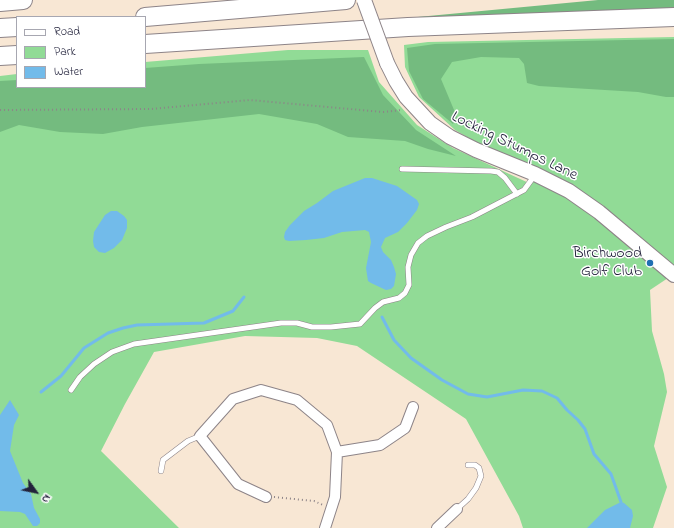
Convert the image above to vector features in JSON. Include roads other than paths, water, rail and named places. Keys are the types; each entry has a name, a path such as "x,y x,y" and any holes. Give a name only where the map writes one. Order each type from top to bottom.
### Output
{"highway":[{"path":"0,2 23,0"},
{"path":"146,18 346,0"},
{"path":"146,44 415,27 674,17"},
{"path":"0,28 16,27"},
{"path":"0,56 16,55"}],"street":[{"name":"Locking Stumps Lane","path":"364,0 387,64 396,81 406,97 430,123 450,137 476,150 535,174 569,191 599,212 674,275"},
{"path":"266,497 238,484 200,436 232,399 261,390 297,400 327,425 337,452 336,497 325,528"},
{"path":"337,452 380,445 405,428 413,407"},
{"path":"438,528 457,509"}],"lane":[{"path":"402,168 491,170 498,172 505,178 517,194"},
{"path":"71,390 80,377 94,364 112,352 134,344 281,323 312,327 332,327 360,324 383,302 399,298 405,293 409,285 408,267 411,255 418,243 427,236 472,217 524,190 535,174"},
{"path":"161,471 163,460 188,441 200,436"},
{"path":"457,509 468,499 476,488 481,476 479,468 475,465 468,465"}],"water":[{"path":"365,178 372,178 397,186 417,200 419,204 417,210 407,223 398,232 385,238 381,247 383,252 391,260 396,274 394,286 391,289 386,290 368,281 366,268 371,242 369,232 365,230 342,232 324,238 306,240 289,241 285,240 284,237 285,232 290,225 304,211 333,191"},
{"path":"111,211 117,211 124,216 127,220 127,228 122,240 114,248 105,253 99,252 94,247 94,232 105,215"},
{"path":"10,400 19,415 14,425 10,451 23,483 31,494 34,508 40,519 40,523 37,526 33,526 25,514 20,512 0,511 0,415"},
{"path":"621,502 632,510 633,516 630,528 587,528 605,510"}],"waterway":[{"path":"41,392 61,376 84,348 108,333 137,325 204,323 233,311 244,297"},
{"path":"382,317 394,340 411,358 442,380 468,394 487,397 523,390 542,391 557,398 585,429 594,454 611,474 621,502"}],"place":[{"name":"Birchwood Golf Club","path":"650,263"}]}
